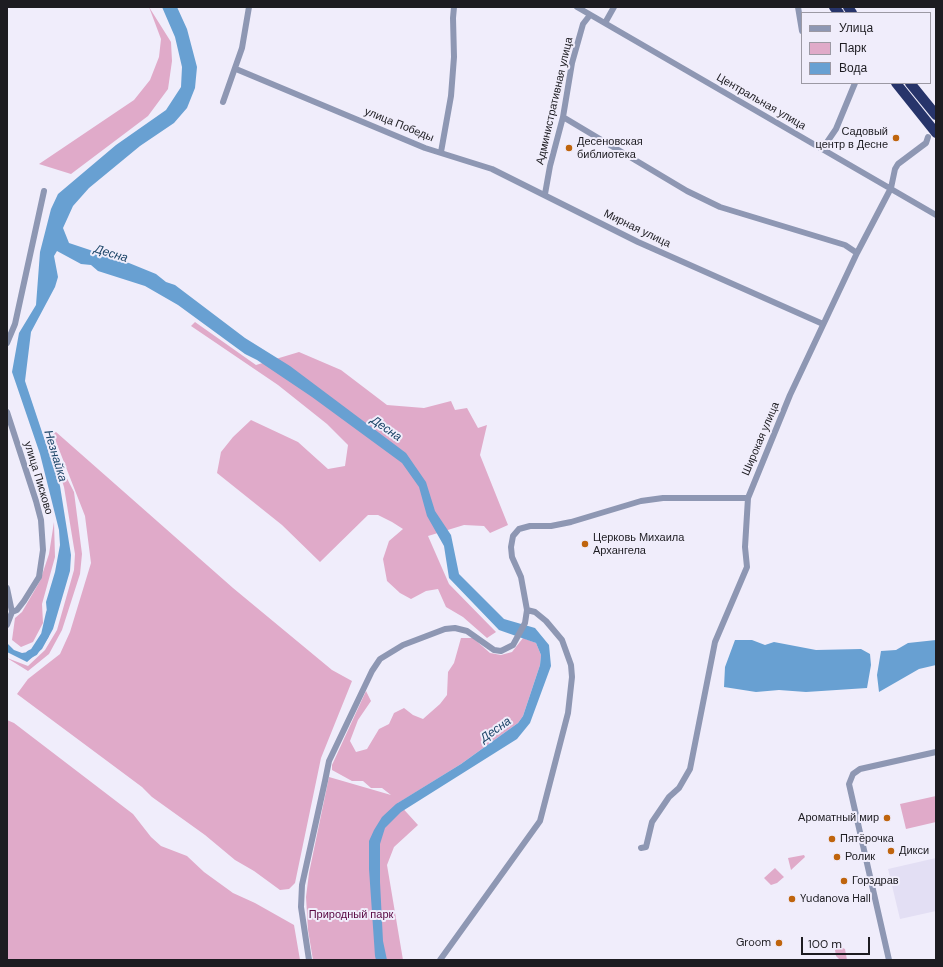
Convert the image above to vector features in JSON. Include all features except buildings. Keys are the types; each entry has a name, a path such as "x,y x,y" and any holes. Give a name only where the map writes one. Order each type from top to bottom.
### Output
{"highway":[{"path":"897,84 932,135"},
{"path":"911,84 936,115"}],"street":[{"path":"223,102 242,48 249,7"},
{"name":"улица Победы","path":"236,68 425,148 442,152 451,96 454,57 454,7"},
{"name":"Центральная улица","path":"577,7 823,148 936,215"},
{"path":"605,23 614,7"},
{"path":"798,7 801,25"},
{"name":"Административная улица","path":"545,194 550,166 563,117 576,50 583,24 590,14"},
{"path":"823,148 836,129 855,84"},
{"path":"563,117 687,190 720,207 845,245 857,253"},
{"name":"Широкая улица","path":"641,848 646,847 652,822 669,797 679,788 690,769 715,642 747,567 745,547 748,498 775,429 857,253 891,188 898,164 926,143 932,135"},
{"name":"Мирная улица","path":"442,152 492,169 545,194 638,242 823,324"},
{"path":"7,343 15,324 44,191"},
{"name":"улица Писково","path":"7,412 36,501 40,520 43,550 39,577 24,601 17,610 12,612"},
{"path":"309,960 301,907 303,878 329,760 372,671 380,659 403,645 445,629 455,628 467,631 494,650 501,651 513,645 525,623 527,610 521,577 512,557 511,547 513,536 519,529 530,526 551,526 571,522 641,501 663,498 748,498"},
{"path":"7,588 12,612 7,625"},
{"path":"440,960 540,821 568,713 572,677 571,665 562,640 546,621 535,612 527,610"},
{"path":"889,960 849,784 853,774 860,770 936,752"}],"shaded area":[{"path":"936,858 936,911 900,919 888,869"}],"green space":[{"path":"149,7 171,42 172,61 168,89 148,116 71,174 39,164 134,100 150,80 159,57 161,39"},
{"path":"195,322 256,365 299,352 341,370 387,405 424,408 451,401 455,410 467,408 478,428 487,425 480,455 508,525 490,533 484,526 464,525 428,536 449,584 496,632 487,638 463,617 446,607 438,589 426,591 411,599 400,593 387,581 383,559 389,541 403,529 392,522 378,515 368,515 320,562 282,525 217,473 221,452 233,437 251,420 298,442 328,469 345,466 348,445 327,424 278,385 191,326"},
{"path":"56,432 233,588 332,670 352,681 321,758 295,883 289,889 280,890 254,871 235,860 205,835 152,797 142,787 17,694 28,679 60,654 70,632 91,563 85,516 53,434"},
{"path":"51,447 74,492 82,554 80,574 62,630 49,654 28,671 7,658 28,666 45,650 57,630 74,570 75,554 64,487"},
{"path":"54,522 55,557 42,604 43,623 33,642 21,647 12,640 15,618 22,612 40,581 49,554"},
{"name":"Природный парк","path":"461,638 473,638 490,653 501,655 512,652 523,638 536,643 541,655 540,665 523,716 518,723 461,764 398,803 418,825 394,847 387,865 403,960 313,960 308,930 306,897 309,873 329,777 391,795 382,788 371,788 363,781 352,781 332,770 332,765 366,691 371,701 358,720 350,741 356,752 367,749 379,729 389,724 394,713 404,708 413,715 423,719 440,704 447,695 448,672 454,663"},
{"path":"7,720 14,723 133,814 151,837 161,846 187,856 204,872 233,893 255,903 294,925 300,960 7,960"},
{"path":"936,796 936,822 906,829 900,804"},
{"path":"804,855 805,857 791,870 788,858"},
{"path":"775,868 784,877 777,883 771,885 764,878"},
{"path":"840,947 845,949 847,960 840,960 836,956 835,950"}],"water":[{"path":"162,7 177,7 187,29 197,67 195,88 187,108 174,123 140,146 89,188 73,206 63,228 69,243 129,263 156,274 166,282 175,285 245,338 290,366 406,453 426,482 435,511 451,535 459,574 504,619 535,628 549,645 551,666 530,723 517,739 401,812 385,828 380,844 380,882 383,941 387,960 376,960 375,956 369,869 369,841 374,830 382,817 396,804 461,764 518,723 523,716 540,665 541,655 536,643 499,630 449,578 444,546 427,516 419,487 402,463 312,397 257,360 245,354 178,305 145,286 98,271 91,265 81,264 57,251 54,256 58,277 55,287 31,332 25,381 60,486 71,555 70,571 53,629 42,649 27,662 7,652 7,643 14,650 22,653 34,651 45,637 48,624 46,602 55,572 60,545 59,530 40,454 12,372 19,333 36,305 40,252 51,209 58,194 116,145 166,110 181,87 182,67 175,37"},
{"path":"735,640 752,640 765,645 774,642 816,650 861,649 870,654 871,665 867,688 806,692 779,690 756,692 724,687 725,667"},
{"path":"936,640 936,665 919,669 879,692 877,675 881,651 896,650 908,643"}],"waterway":[{"name":"Незнайка","path":"30,654 34,652 45,635 50,613"}],"place":[{"name":"Садовый центр в Десне","path":"896,138"},
{"name":"Десеновская библиотека","path":"569,148"},
{"name":"Церковь Михаила Архангела","path":"585,544"},
{"name":"Ароматный мир","path":"887,818"},
{"name":"Пятёрочка","path":"832,839"},
{"name":"Дикси","path":"891,851"},
{"name":"Ролик","path":"837,857"},
{"name":"Горздрав","path":"844,881"},
{"name":"Yudanova Hall","path":"792,899"},
{"name":"Groom","path":"779,943"}],"water label":[{"name":"Десна","path":"111,254"},
{"name":"Десна","path":"386,429"},
{"name":"Десна","path":"496,730"}]}
